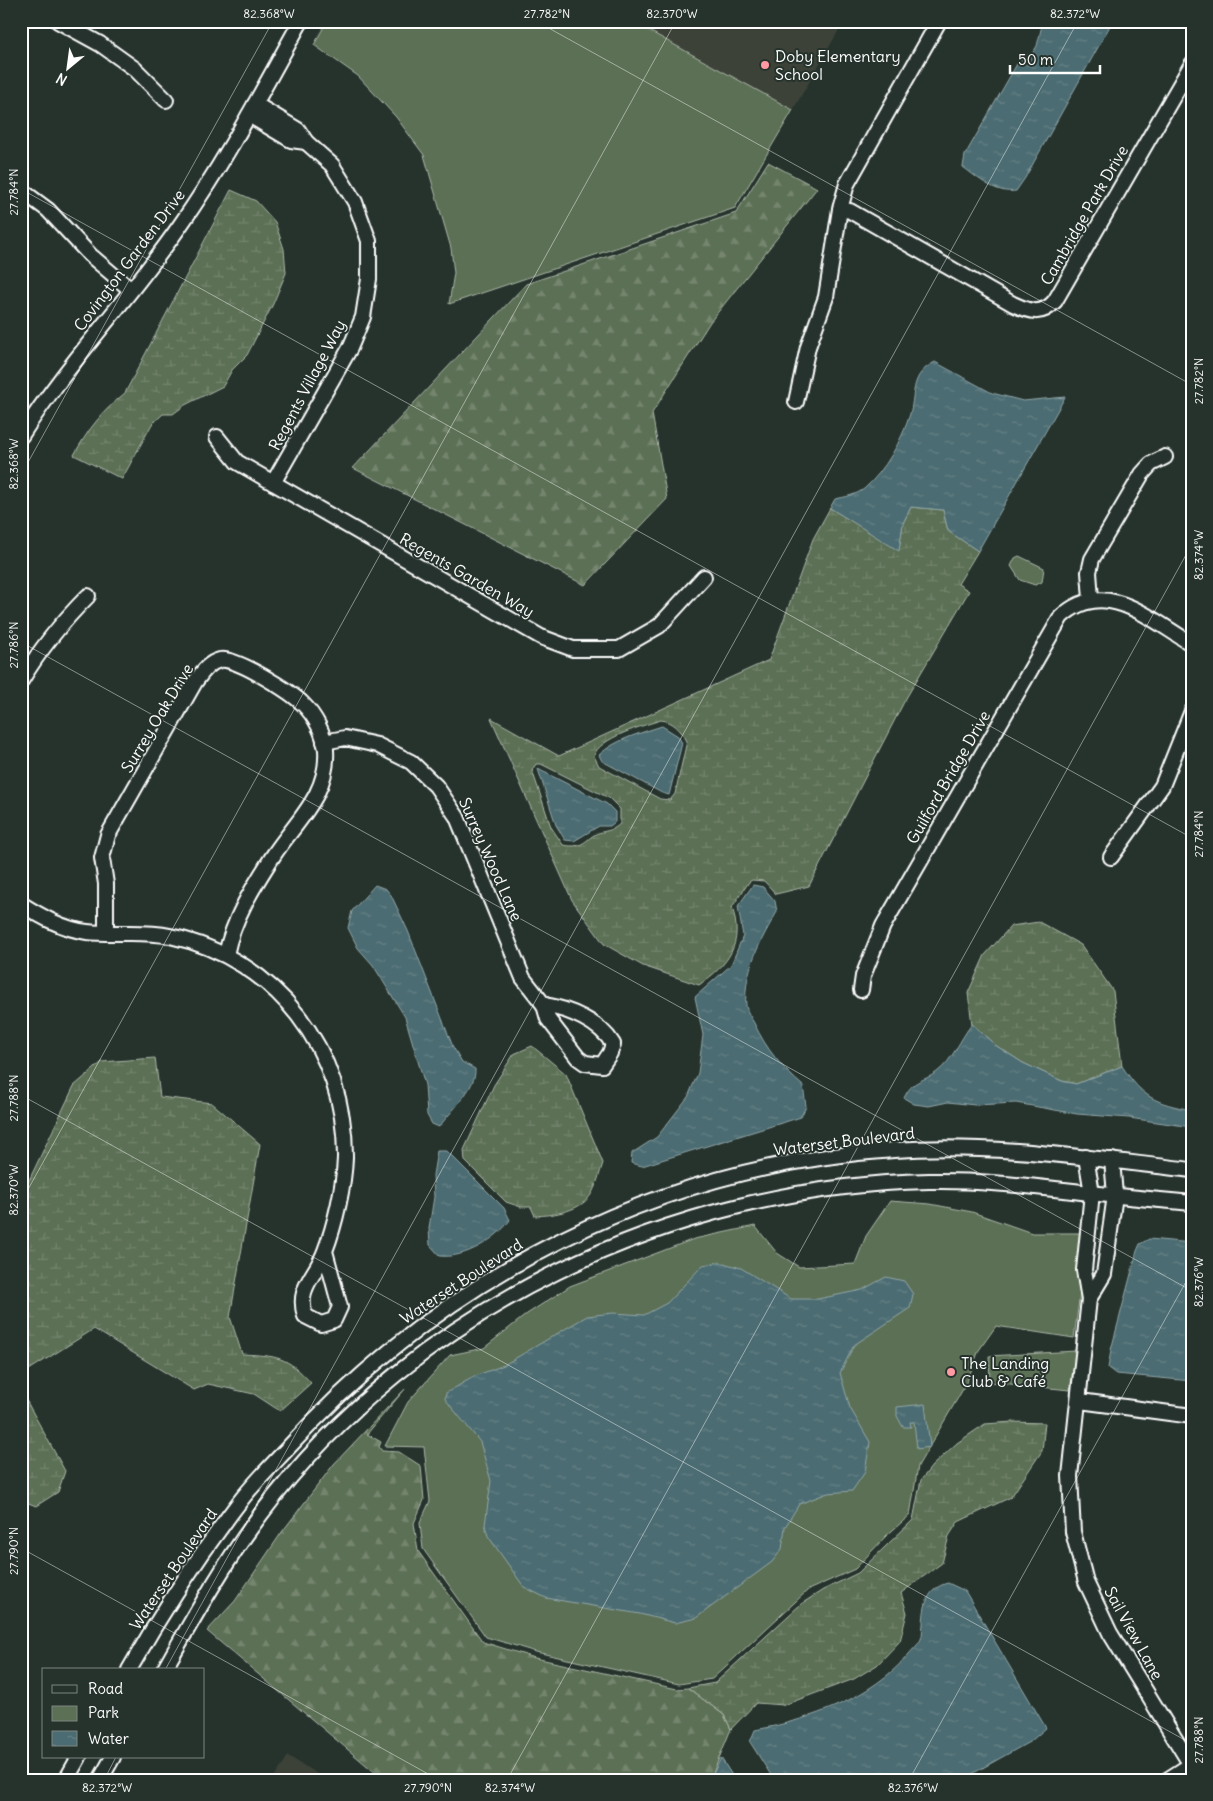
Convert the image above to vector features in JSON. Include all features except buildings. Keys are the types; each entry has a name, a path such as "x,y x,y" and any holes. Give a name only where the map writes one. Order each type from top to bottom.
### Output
{"street":[{"path":"58,21 100,44 135,69 166,100"},
{"name":"Covington Garden Drive","path":"21,436 62,378 180,227 252,110 301,21"},
{"path":"796,402 808,346 826,297 840,209 847,184 939,21"},
{"name":"Cambridge Park Drive","path":"840,209 850,211 1013,304 1028,311 1040,312 1049,308 1055,301 1192,64"},
{"name":"Regents Village Way","path":"252,110 291,140 306,142 332,165 355,202 370,241 369,278 363,317 350,348 273,483"},
{"path":"21,190 48,210 90,255 131,290"},
{"name":"Regents Garden Way","path":"217,437 237,462 541,637 573,649 619,649 659,626 704,577"},
{"path":"1165,457 1151,464 1142,474 1092,559 1089,572 1091,599 1097,598 1124,604 1192,644"},
{"path":"21,681 62,621 88,596"},
{"name":"Guilford Bridge Drive","path":"860,990 863,976 883,926 1046,640 1061,617 1071,608 1091,599"},
{"name":"Surrey Oak Drive","path":"106,932 106,884 102,858 103,846 203,671 213,663 222,660 234,662 289,692 311,714 323,734 325,767 322,782 316,796 273,856 230,933 226,954"},
{"path":"1111,857 1162,786 1192,711"},
{"name":"Surrey Wood Lane","path":"324,742 351,739 377,745 411,762 436,786 457,817 523,978 544,1005 548,1019 578,1058 585,1063 602,1064 606,1060 613,1044 606,1032 562,1008 544,1005"},
{"path":"21,904 65,926 90,932 169,936 226,954 270,986 305,1022 328,1064 336,1085 342,1108 345,1160 342,1189 325,1251 301,1298 305,1316 321,1324 334,1320 340,1307 325,1251"},
{"name":"Waterset Boulevard","path":"130,1668 177,1592 243,1498 321,1412 399,1342 513,1264 601,1219 681,1190 794,1162 894,1150 992,1148 1192,1170"},
{"name":"Sail View Lane","path":"1086,1157 1092,1193 1084,1270 1089,1299 1080,1401 1070,1476 1073,1532 1086,1582 1110,1633 1191,1765"},
{"name":"Sail View Lane","path":"1089,1299 1104,1274 1115,1195 1112,1160"},
{"path":"165,1668 212,1586 261,1513 308,1458 346,1419 396,1374 457,1329 514,1294 557,1272 642,1235 700,1217 780,1198 861,1185 930,1181 986,1182 1192,1203"},
{"path":"1080,1401 1192,1416"},
{"path":"66,1780 78,1758"},
{"path":"100,1780 112,1758"},
{"path":"1167,1780 1191,1765"}],"shaded area":[{"name":"Doby Elementary School","path":"631,21 844,21 793,110"},
{"path":"288,1756 327,1780 273,1780"}],"green space":[{"path":"327,21 631,21 793,110 735,208 449,304 454,273 451,248 424,155 396,117 358,76 314,45"},
{"path":"768,162 817,188 710,322 652,413 667,499 585,585 353,468 526,284 736,213"},
{"path":"231,190 256,201 275,222 284,249 286,273 273,304 247,355 232,370 223,386 185,405 173,414 163,414 152,424 122,479 74,455 96,421 125,393"},
{"path":"911,507 943,510 948,531 978,551 958,584 969,591 905,700 809,886 776,894 764,881 752,880 749,882 732,907 736,932 731,952 719,969 699,985 643,966 604,944 572,900 491,718 559,756 769,660 813,539 830,508 899,550 903,523","holes":["661,720 669,722 676,727 687,741 675,794 670,800 660,799 599,766 594,756 597,749 613,738","536,764 541,764 609,798 620,809 620,824 611,830 593,836 577,846 563,845 551,827 532,770"]},
{"path":"1019,556 1044,568 1042,582 1035,585 1020,580 1011,566 1015,558"},
{"path":"1039,922 1081,945 1113,991 1122,1066 1076,1084 1062,1081 1023,1063 995,1045 972,1024 968,993 985,955 1011,926"},
{"path":"532,1046 566,1074 603,1163 592,1193 582,1204 567,1211 551,1215 535,1216 531,1207 521,1207 506,1202 465,1161 464,1150 494,1085 514,1054"},
{"path":"155,1058 160,1097 212,1103 260,1144 230,1317 242,1354 281,1359 295,1367 311,1383 280,1411 254,1394 208,1384 194,1390 94,1329 21,1375 21,1197 74,1086 102,1062"},
{"path":"890,1201 930,1204 972,1212 1032,1233 1088,1233 1074,1338 996,1326 979,1350 966,1384 918,1466 910,1515 886,1536 855,1569 808,1590 712,1679 679,1684 536,1652 486,1637 423,1549 420,1523 430,1501 424,1447 385,1446 408,1402 450,1355 484,1348 527,1314 570,1286 694,1239 755,1226 777,1253 799,1267 855,1264 866,1236"},
{"path":"1076,1351 1070,1390 990,1382 989,1356"},
{"path":"405,1389 367,1434 381,1442 379,1447 382,1451 399,1452 421,1466 424,1500 414,1523 418,1551 483,1642 535,1658 677,1689 688,1688 724,1715 731,1729 710,1780 384,1780 207,1631 235,1601 282,1532 334,1464"},
{"path":"21,1391 65,1471 58,1492 36,1506 21,1500"},
{"path":"1012,1422 1045,1423 1042,1451 1011,1497 958,1522 949,1536 942,1563 901,1593 907,1613 900,1641 877,1665 854,1679 784,1705 756,1703 731,1729 724,1715 688,1688 715,1683 801,1604 823,1590 858,1573 913,1520 921,1480 932,1466 957,1443 985,1424"}],"water":[{"path":"1043,21 1110,21 1111,24 1025,178 1016,191 1002,190 988,185 963,167 965,155 1021,57 1032,54 1037,46"},
{"path":"935,362 992,393 1023,401 1065,397 978,551 948,531 943,510 911,507 903,523 899,551 830,508 835,499 846,497 864,489 886,464 907,424 915,384 921,372"},
{"path":"662,726 678,736 682,743 669,795 602,761 599,755 606,749 629,737"},
{"path":"538,769 607,804 615,812 615,822 610,826 599,826 574,841 565,840 556,825"},
{"path":"375,885 386,889 391,895 408,931 453,1047 462,1062 475,1069 472,1084 439,1127 432,1124 427,1115 425,1085 405,1017 373,965 358,948 348,928 352,911"},
{"path":"753,885 763,887 775,901 777,912 759,945 750,968 747,981 746,1006 749,1015 769,1050 781,1065 803,1086 806,1106 801,1117 642,1166 631,1163 632,1153 657,1137 688,1097 698,1073 703,1035 695,997 731,965 743,936 738,906"},
{"path":"972,1024 995,1045 1023,1063 1062,1081 1076,1084 1122,1066 1137,1085 1151,1097 1168,1105 1192,1110 1192,1127 1129,1118 1077,1114 1016,1103 975,1105 948,1102 929,1106 914,1104 904,1098 914,1084 943,1067"},
{"path":"437,1151 447,1151 504,1208 510,1220 488,1241 469,1251 449,1256 440,1256 430,1245 429,1228 434,1197 433,1175"},
{"path":"1149,1239 1192,1243 1192,1381 1116,1374 1108,1368 1137,1251 1140,1244"},
{"path":"720,1262 741,1268 791,1299 818,1299 862,1290 886,1277 904,1281 913,1294 910,1308 854,1345 840,1373 850,1408 870,1442 865,1472 852,1491 828,1493 799,1504 785,1527 782,1549 772,1562 696,1618 675,1623 640,1614 546,1598 524,1587 488,1536 485,1525 491,1481 480,1442 445,1399 446,1393 475,1376 504,1365 587,1316 613,1313 644,1315 667,1303 703,1265"},
{"path":"925,1404 930,1447 917,1449 914,1422 910,1422 911,1427 903,1427 897,1416 897,1407"},
{"path":"948,1583 965,1591 1046,1728 1031,1741 961,1780 774,1780 750,1742 755,1730 797,1720 839,1705 877,1683 894,1669 919,1643 922,1636 924,1610 928,1598 935,1589"},
{"path":"721,1758 735,1780 710,1780"}],"place":[{"name":"Doby Elementary School","path":"765,65"},
{"name":"The Landing Club & Café","path":"951,1372"}]}
